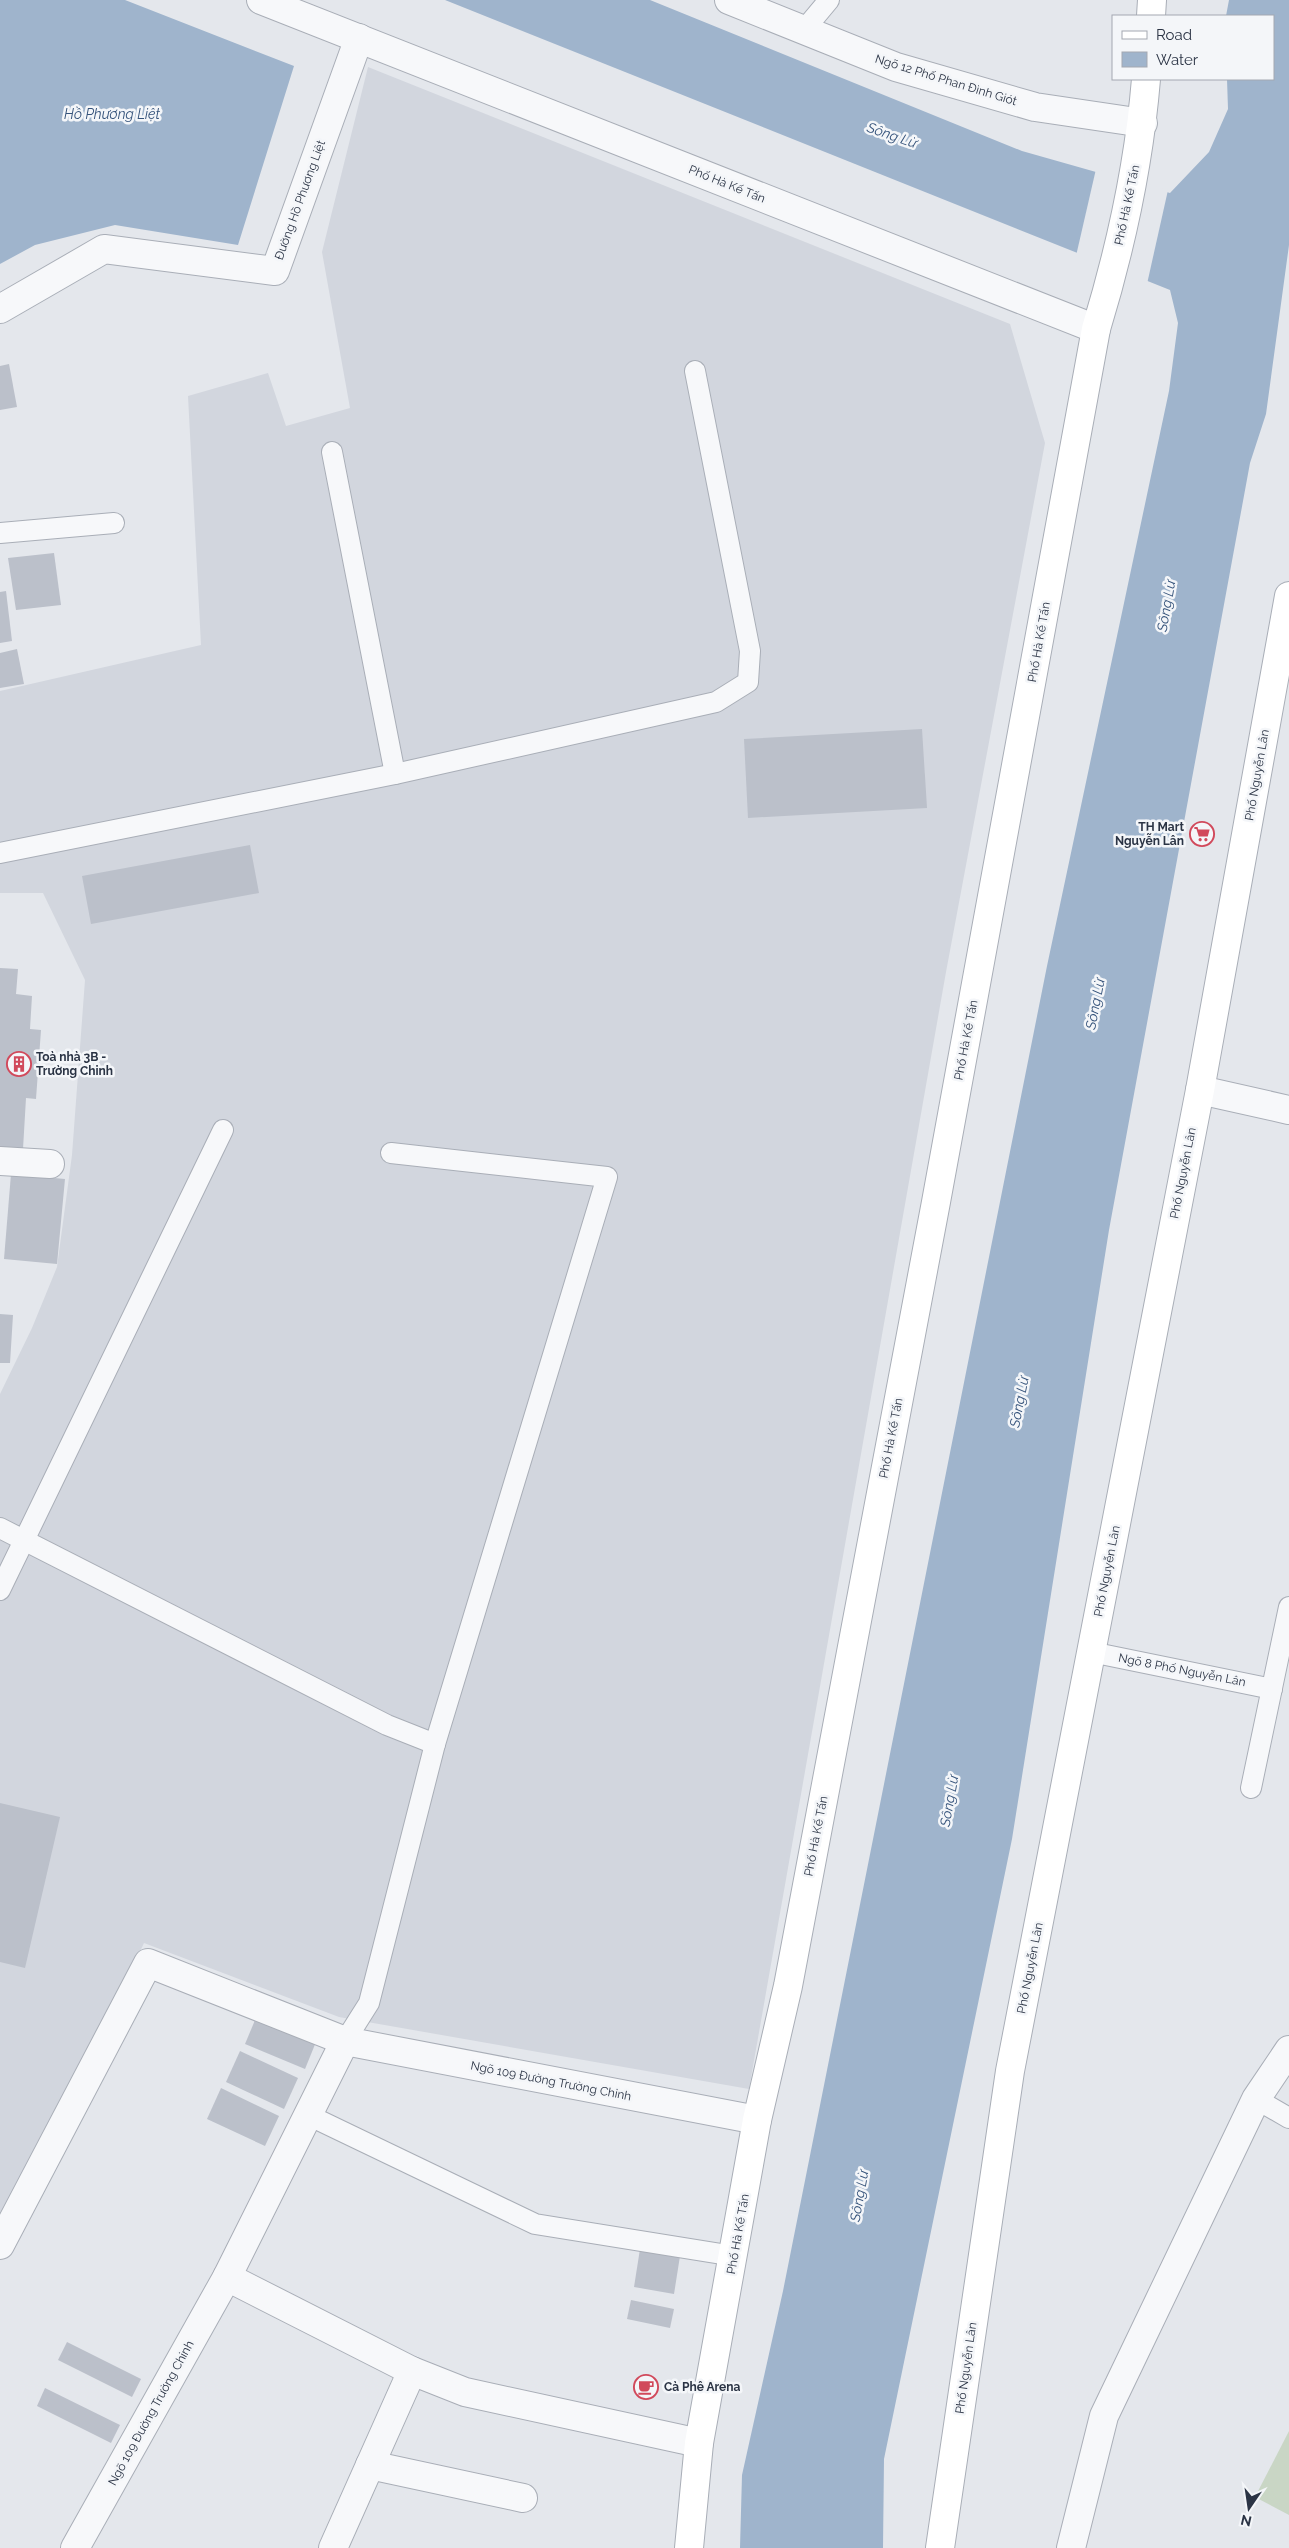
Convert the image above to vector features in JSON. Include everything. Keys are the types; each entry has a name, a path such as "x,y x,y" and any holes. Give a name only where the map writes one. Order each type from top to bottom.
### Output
{"street":[{"path":"261,0 359,38"},
{"name":"Ngõ 12 Phố Phan Đình Giót","path":"729,0 896,67 1034,107 1143,123"},
{"path":"1151,15 1152,0"},
{"name":"Đường Hồ Phương Liệt","path":"0,309 104,249 275,271 359,38"},
{"name":"Phố Hà Kế Tấn","path":"359,38 1096,329"},
{"name":"Phố Hà Kế Tấn","path":"689,2548 700,2444 757,2120 792,1966 945,1153 1096,329 1112,276 1134,176 1143,123 1146,80"},
{"name":"Phố Nguyễn Lân","path":"940,2548 1010,2071 1200,1090 1289,596"},
{"path":"1200,1090 1289,1110"},
{"path":"0,1161 50,1164"},
{"name":"Ngõ 109 Đường Trường Chinh","path":"0,2245 148,1963 345,2041 757,2120"},
{"name":"Ngõ 109 Đường Trường Chinh","path":"75,2548 227,2278 345,2041"},
{"path":"1071,2548 1104,2416 1256,2099 1289,2050"},
{"path":"227,2278 412,2371 465,2392 700,2444"},
{"path":"332,2548 412,2371"},
{"path":"370,2465 523,2498"}],"lane":[{"path":"804,30 829,0"},
{"path":"0,853 395,774 716,702 748,682 750,651 694,371"},
{"path":"332,452 395,774"},
{"path":"0,533 114,524"},
{"path":"0,1590 223,1130"},
{"path":"345,2041 369,2003 435,1744 607,1177 391,1153"},
{"path":"0,1528 387,1725 435,1744"},
{"path":"1251,1788 1289,1607"},
{"name":"Ngõ 8 Phố Nguyễn Lân","path":"1091,1652 1272,1689"},
{"path":"1256,2099 1289,2118"},
{"path":"308,2115 535,2224 734,2256"}],"shaded area":[{"path":"368,67 1010,324 1045,443 946,972 749,2089 339,2017 144,1943 79,2081 0,2230 0,1394 32,1328 57,1267 72,1155 85,980 43,893 0,893 0,691 201,645 188,396 268,373 286,426 350,408 322,252"}],"green space":[{"path":"1289,2431 1289,2515 1255,2497"}],"water":[{"name":"Hồ Phương Liệt","path":"0,0 125,0 294,66 238,245 115,225 35,245 0,264"},
{"name":"Sông Lừ","path":"445,0 650,0 1022,151 1170,193 1209,152 1228,109 1227,80 1274,80 1274,15 1226,15 1229,0 1289,0 1289,245 1266,414 1250,463 1109,1230 1012,1839 884,2459 883,2548 740,2548 742,2475 783,2291 1047,966 1169,391 1178,323 1170,290"}],"pier":[{"path":"1096,169 1168,190 1147,284 1076,256"}],"building":[{"path":"9,364 17,407 0,410 0,366"},
{"path":"54,553 61,605 16,610 8,558"},
{"path":"6,591 12,641 0,643 0,592"},
{"path":"17,649 24,684 0,688 0,653"},
{"path":"922,729 927,808 748,818 744,739"},
{"path":"250,845 259,893 91,924 82,876"},
{"name":"Toà nhà 3B - Trường Chinh","path":"0,968 18,969 16,994 32,996 30,1029 41,1030 36,1099 26,1098 23,1149 0,1148"},
{"path":"11,1174 65,1179 57,1264 4,1259"},
{"path":"0,1314 13,1315 10,1363 0,1363"},
{"path":"0,1803 60,1817 25,1968 0,1962"},
{"path":"258,2013 318,2037 305,2069 245,2044"},
{"path":"240,2051 298,2078 284,2109 226,2082"},
{"path":"221,2088 279,2116 265,2146 207,2119"},
{"path":"640,2249 680,2256 674,2294 634,2287"},
{"path":"631,2300 674,2309 670,2328 627,2319"},
{"path":"67,2342 141,2379 132,2397 58,2360"},
{"path":"45,2388 120,2425 111,2443 37,2406"}],"place":[{"name":"TH Mart Nguyễn Lân","path":"1202,834"},
{"name":"Toà nhà 3B - Trường Chinh","path":"19,1064"},
{"name":"Cà Phê Arena","path":"646,2387"}]}
